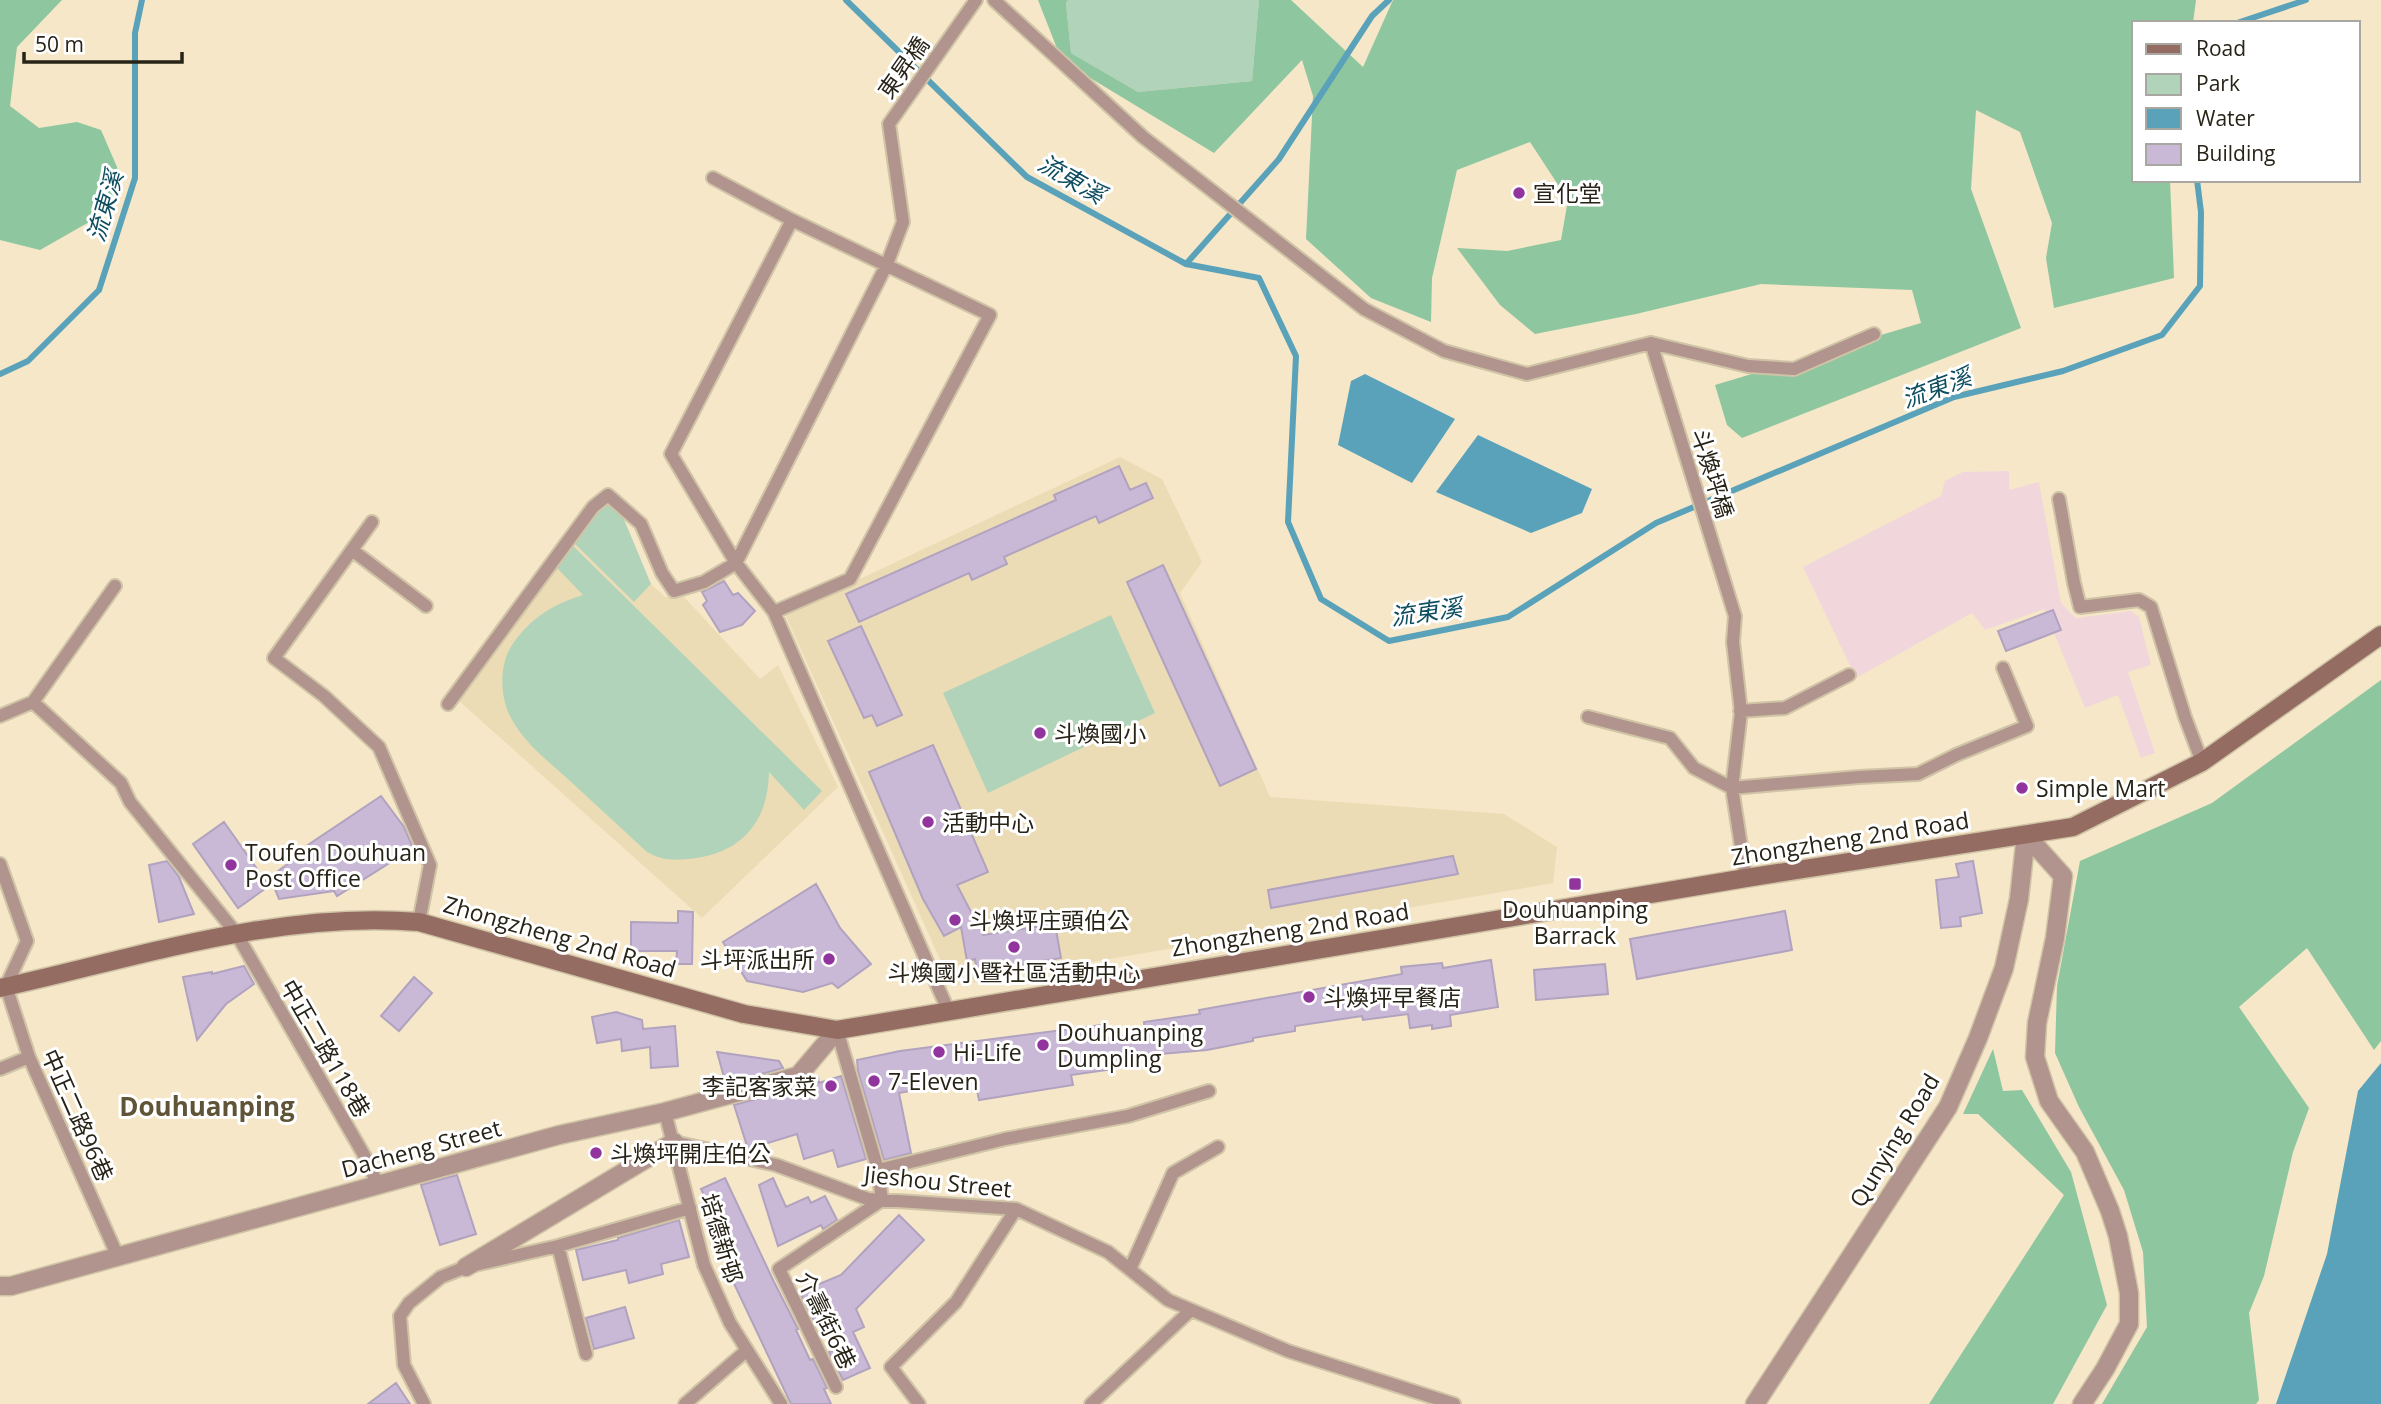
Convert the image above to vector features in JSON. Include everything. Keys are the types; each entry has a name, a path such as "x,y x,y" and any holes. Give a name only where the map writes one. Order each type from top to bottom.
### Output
{"main road":[{"name":"Zhongzheng 2nd Road","path":"3,987 236,933 389,919 419,922 744,1014 836,1030 1746,878 2073,827 2202,762 2381,635"}],"street":[{"name":"Qunying Road","path":"1755,1404 1948,1107 2004,968 2019,899 2026,835"},
{"path":"2026,835 2063,876 2055,938 2037,1023 2035,1057 2049,1101 2085,1152 2110,1211 2118,1236 2129,1293 2129,1324 2105,1369 2082,1404"},
{"name":"Dacheng Street","path":"0,1286 10,1286 118,1257 559,1135 665,1112 798,1076 836,1030"},
{"path":"466,1267 674,1142"}],"lane":[{"name":"東昇橋","path":"887,264 903,222 889,124 976,0"},
{"path":"994,0 1143,137 1353,301 1375,316 1444,351 1527,374 1651,343 1748,366 1794,369 1874,334"},
{"path":"713,178 792,220 990,315 850,579 774,612"},
{"path":"792,220 671,454 736,563 774,612 948,1010"},
{"path":"448,704 593,507 608,495 641,524 662,573 674,591 704,582 736,563 887,264"},
{"name":"斗煥坪橋","path":"1651,343 1735,616 1732,642 1741,711"},
{"path":"2059,499 2080,607 2139,600 2151,607 2202,762"},
{"path":"372,522 274,658 324,696 379,747 430,865 419,922"},
{"path":"352,550 426,606"},
{"path":"0,716 33,702 115,586"},
{"path":"1588,717 1670,738 1694,768 1732,788 1918,774 2027,726 2003,668"},
{"path":"1746,878 1732,788 1741,711 1785,708 1849,675"},
{"name":"中正二路118巷","path":"33,702 121,783 130,802 236,933 364,1155 378,1185"},
{"path":"0,864 27,941 3,987"},
{"name":"中正二路96巷","path":"3,987 29,1057 118,1257"},
{"path":"836,1030 878,1170 882,1200"},
{"path":"0,1069 29,1057"},
{"path":"878,1170 1004,1139 1128,1116 1209,1091"},
{"name":"培德新邨","path":"665,1112 704,1265 730,1323 781,1404"},
{"name":"Jieshou Street","path":"674,1142 776,1165 868,1199 1016,1209 1108,1252 1168,1300 1288,1351 1454,1404"},
{"path":"1129,1269 1173,1173 1218,1147"},
{"name":"介壽街6巷","path":"836,1387 779,1269 882,1200"},
{"path":"424,1404 404,1365 400,1316 409,1303 441,1277 466,1267 558,1246 690,1208"},
{"path":"919,1404 891,1367 957,1302 1016,1209"},
{"path":"558,1246 586,1354"},
{"path":"1091,1404 1191,1310"},
{"path":"685,1404 747,1350"}],"shaded area":[{"name":"斗煥國小","path":"1120,457 1162,479 1202,562 1180,593 1270,797 1504,814 1557,847 1553,883 952,986 785,614"},
{"path":"2009,471 2009,490 2039,482 2061,603 2076,618 2131,611 2139,617 2151,665 2128,672 2155,753 2141,758 2118,695 2085,708 2044,609 1985,630 1972,613 1856,678 1803,567 1941,496 1945,481 1963,472"},
{"path":"570,539 634,602 651,584 665,597 684,597 760,679 778,665 838,787 702,918 458,700"}],"green space":[{"path":"0,0 62,0 17,47 10,106 39,128 77,122 101,130 120,174 112,209 40,250 0,240"},
{"path":"1038,0 1068,0 1066,3 1071,53 1138,92 1252,81 1259,0 1291,0 1363,67 1393,0 2196,0 2193,21 2132,21 2132,182 2170,182 2174,278 2054,308 2046,258 2052,223 2020,132 1976,110 1971,189 2021,328 1742,438 1727,425 1715,385 1921,323 1912,290 1761,284 1636,314 1535,334 1500,305 1457,248 1507,251 1561,240 1568,200 1530,142 1457,170 1432,278 1431,322 1371,298 1306,239 1313,96 1302,60 1214,153 1087,76 1058,51"},
{"path":"1068,0 1259,0 1252,81 1138,92 1071,53 1066,3"},
{"path":"601,504 618,505 651,584 634,602 570,539"},
{"path":"573,546 822,791 804,810 769,772 767,790 757,821 737,843 707,856 672,860 663,858 647,852 530,744 516,727 507,709 503,669 509,650 528,625 553,607 583,595 557,568"},
{"path":"1111,615 1155,713 988,793 943,693"},
{"path":"2381,680 2381,1041 2374,1050 2307,948 2239,1007 2309,1108 2293,1152 2264,1276 2249,1313 2259,1400 2256,1404 2102,1404 2147,1327 2143,1252 2124,1190 2079,1107 2055,1053 2057,986 2080,861 2212,803"},
{"path":"1993,1049 2003,1091 2022,1090 2071,1172 2107,1305 2053,1404 1929,1404 2064,1195 1978,1114 1963,1114"}],"water":[{"path":"1365,374 1455,419 1412,483 1338,445 1351,381"},
{"path":"1478,435 1592,489 1582,513 1531,533 1436,492"},
{"path":"2381,1063 2381,1404 2276,1404 2327,1254 2358,1091"}],"building":[{"path":"1119,466 1130,490 1146,483 1153,498 1099,523 1096,516 1004,557 1007,564 972,580 969,573 859,622 846,594 1056,500 1054,495"},
{"path":"1163,565 1256,769 1220,786 1127,582"},
{"path":"724,581 733,595 738,593 755,611 742,625 720,632 703,605 707,601 702,592"},
{"path":"2053,610 2061,630 2006,651 1998,631"},
{"path":"861,626 902,715 877,726 872,715 864,718 828,641"},
{"name":"活動中心","path":"933,745 988,872 957,885 983,935 1055,924 1061,958 977,972 975,959 967,961 961,927 944,936 923,899 869,772"},
{"path":"381,796 404,827 413,848 337,896 334,891 279,899 270,877 309,848 308,845"},
{"name":"Toufen Douhuan Post Office","path":"224,822 269,886 238,908 193,844"},
{"path":"1453,856 1458,874 1271,908 1268,890"},
{"path":"167,861 179,877 194,914 159,922 149,865"},
{"path":"1973,861 1982,913 1960,917 1961,926 1941,928 1936,880 1959,877 1956,864"},
{"path":"816,884 840,928 871,964 838,988 832,983 803,992 747,981 723,942"},
{"path":"678,911 693,912 692,964 676,964 677,951 631,951 631,922 678,923"},
{"path":"1785,911 1792,950 1637,979 1630,939"},
{"path":"1491,960 1498,1007 1450,1015 1451,1026 1410,1028 1408,1014 1363,1020 1362,1016 1295,1026 1295,1031 1207,1050 1148,1054 1106,1061 1107,1070 1071,1075 1073,1085 979,1100 975,1079 899,1093 911,1153 884,1160 858,1071 857,1060 900,1051 1101,1025 1103,1039 1145,1032 1144,1022 1200,1014 1199,1010 1402,974 1401,967 1442,963 1443,968"},
{"path":"1605,964 1608,994 1536,1000 1534,970"},
{"path":"244,966 254,984 226,1004 197,1040 183,977 212,974"},
{"path":"414,977 432,993 399,1031 381,1016"},
{"path":"616,1012 642,1020 643,1029 675,1026 678,1066 651,1068 650,1047 622,1051 621,1039 597,1043 592,1017"},
{"path":"717,1052 779,1061 783,1068 726,1084"},
{"path":"841,1076 866,1159 838,1167 833,1150 804,1159 797,1134 748,1149 734,1105 801,1087 818,1077 819,1083"},
{"path":"457,1175 476,1234 440,1245 421,1185"},
{"path":"725,1178 798,1329 796,1330 810,1360 813,1359 827,1388 824,1389 831,1404 791,1404 720,1254 725,1251 706,1212 712,1211 701,1189"},
{"path":"773,1178 786,1207 808,1197 811,1203 825,1196 837,1220 823,1229 821,1225 778,1246 759,1185"},
{"path":"899,1215 924,1240 856,1309 864,1327 853,1332 870,1368 843,1380 829,1352 841,1348 827,1317 815,1323 800,1292 841,1275"},
{"path":"679,1220 689,1257 661,1264 663,1274 629,1283 626,1270 583,1280 576,1250 618,1240"},
{"path":"625,1307 634,1338 594,1349 586,1318"},
{"path":"396,1383 410,1404 368,1404"}],"waterway":[{"name":"流東溪","path":"0,374 28,361 99,290 135,178 135,33 142,0"},
{"name":"流東溪","path":"846,0 1027,177 1186,264 1259,278 1296,356 1288,522 1321,599 1389,641 1508,617 1656,523 1954,397 2063,371 2162,335 2200,286 2201,212 2197,182"},
{"path":"1186,264 1279,159 1372,16 1389,0"},
{"name":"流東溪","path":"2243,21 2306,0"}],"place":[{"name":"宣化堂","path":"1519,193"},
{"name":"斗煥國小","path":"1040,733"},
{"name":"Simple Mart","path":"2022,788"},
{"name":"活動中心","path":"928,822"},
{"name":"Toufen Douhuan Post Office","path":"231,865"},
{"name":"Douhuanping Barrack","path":"1575,884"},
{"name":"斗煥坪庄頭伯公","path":"955,920"},
{"name":"斗煥國小暨社區活動中心","path":"1014,947"},
{"name":"斗坪派出所","path":"829,959"},
{"name":"斗煥坪早餐店","path":"1309,997"},
{"name":"Douhuanping Dumpling","path":"1043,1045"},
{"name":"Hi-Life","path":"939,1052"},
{"name":"7-Eleven","path":"874,1081"},
{"name":"李記客家菜","path":"831,1086"},
{"name":"斗煥坪開庄伯公","path":"596,1153"}],"district":[{"name":"Douhuanping","path":"207,1106"}]}
